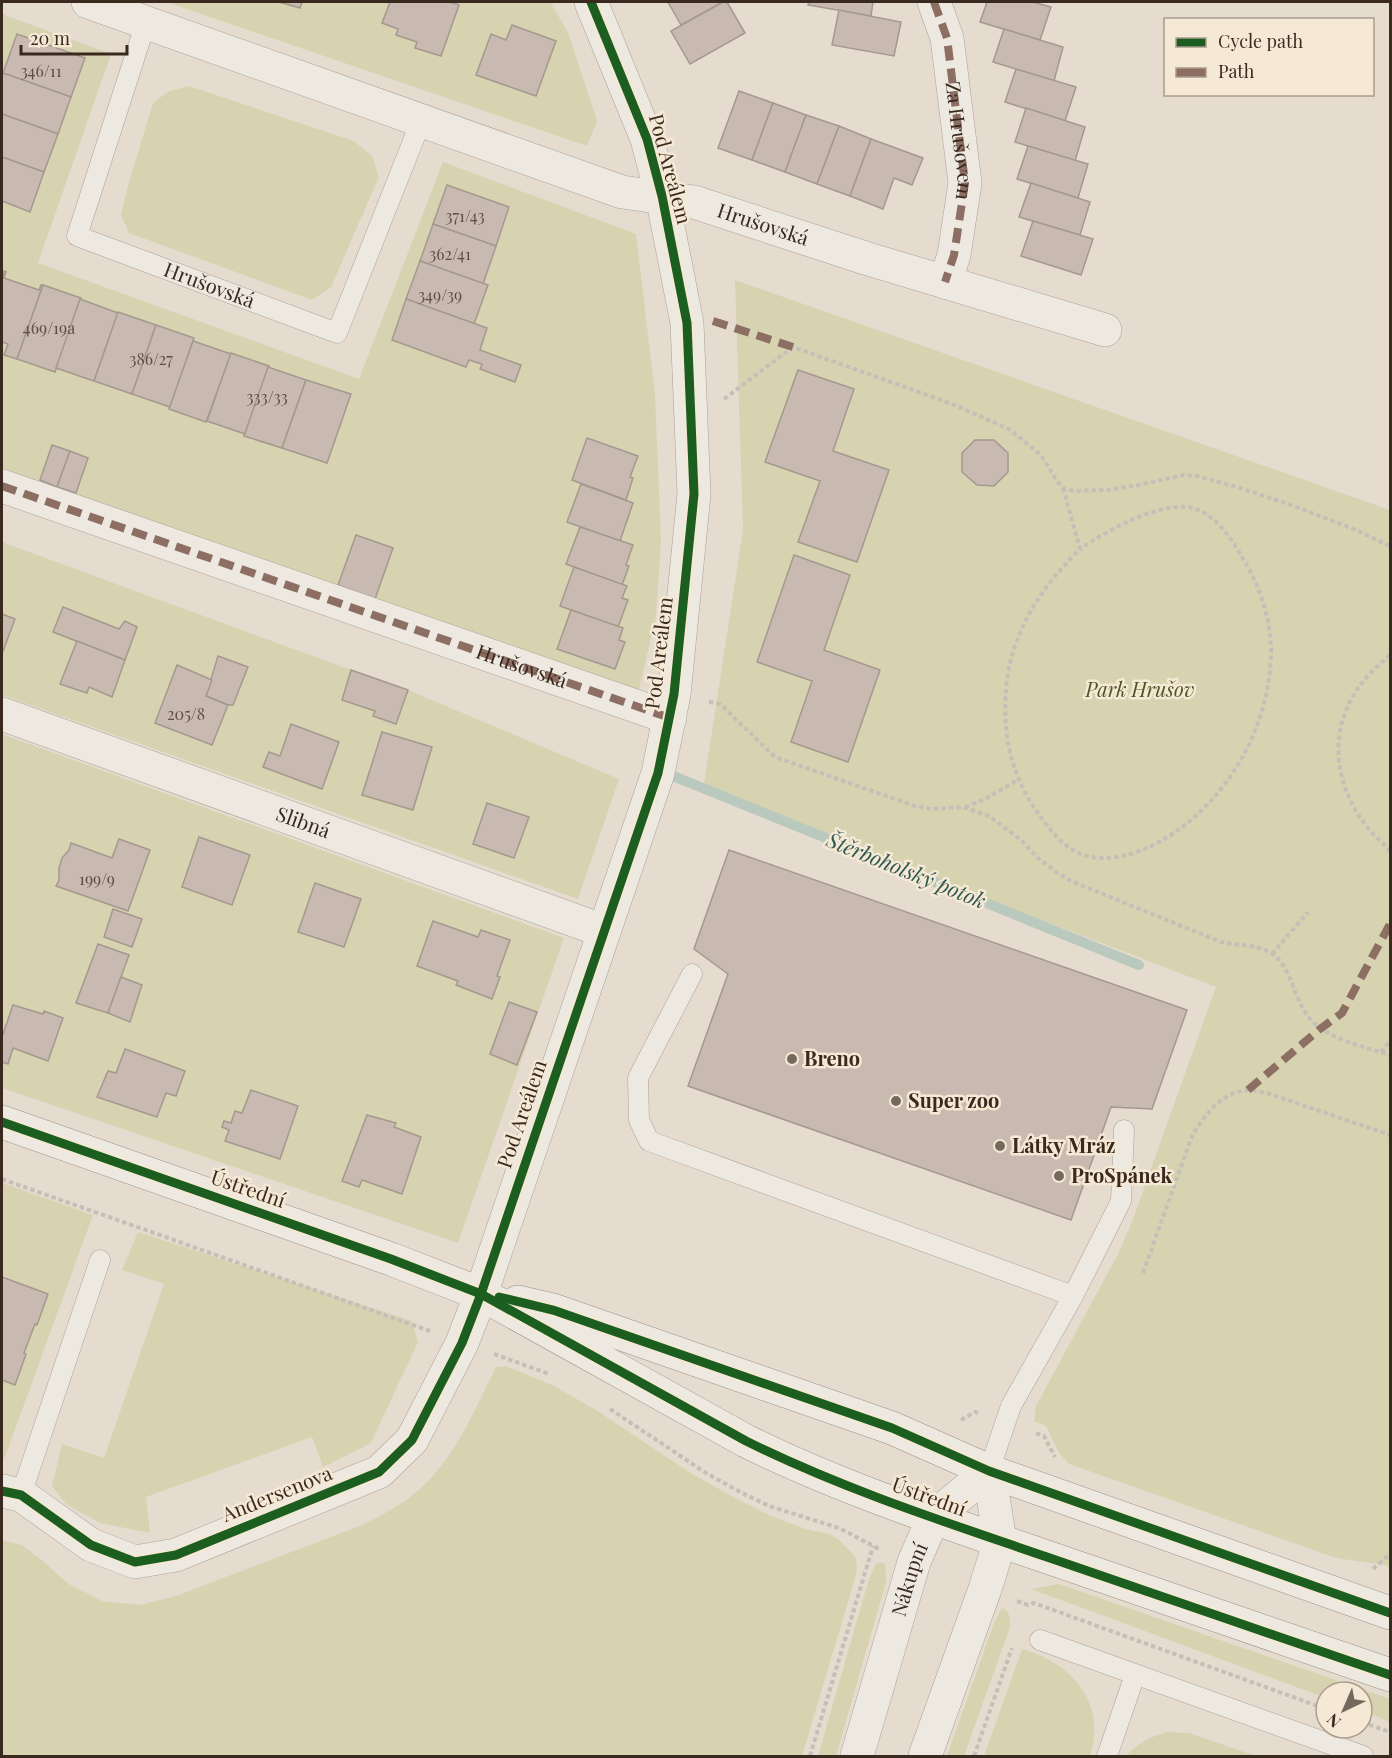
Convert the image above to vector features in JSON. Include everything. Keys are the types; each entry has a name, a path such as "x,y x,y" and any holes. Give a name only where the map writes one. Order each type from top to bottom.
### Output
{"street":[{"name":"Hrušovská","path":"88,2 622,192 694,202 865,258 1105,330"},
{"name":"Pod Areálem","path":"481,1294 658,773 670,718 694,494 687,323 662,196 647,139 591,2"},
{"name":"Za Hrušovem","path":"934,2 947,39 965,183 954,255 945,282"},
{"name":"Hrušovská","path":"2,486 670,718"},
{"name":"Slibná","path":"2,714 604,931"},
{"name":"Ústřední","path":"2,1122 391,1259 481,1294 746,1441 838,1483 933,1518 1390,1675"},
{"name":"Ústřední","path":"481,1294 553,1310 797,1394 892,1428 989,1471 1390,1613"},
{"name":"Andersenova","path":"11,1493 91,1545 135,1563 176,1555 379,1472 412,1440 462,1343 481,1294"},
{"name":"Nákupní","path":"857,1756 914,1562 933,1518 989,1471"},
{"path":"925,1756 1000,1541 989,1471"}],"lane":[{"name":"Hrušovská","path":"146,22 77,236 337,333 421,121"},
{"path":"692,974 638,1078 639,1120 649,1141 1072,1296"},
{"path":"989,1471 1011,1406 1121,1201 1124,1130"},
{"path":"11,1493 100,1260"},
{"path":"1040,1640 1363,1756"},
{"path":"1107,1756 1135,1675"}],"path":[{"path":"720,402 793,347 952,404 1009,429 1041,455 1063,488 1080,549"},
{"path":"1063,488 1074,491 1108,490 1184,475 1197,477 1294,506 1390,546"},
{"path":"1184,507 1197,509 1208,516 1235,544 1257,584 1263,602 1271,646 1267,691 1260,716 1245,752 1231,776 1182,827 1131,854 1116,857 1099,858 1083,855 1070,848 1042,820 1018,780 1011,759 1005,714 1006,689 1014,649 1023,624 1052,578 1080,549 1112,529 1148,514 1184,507"},
{"path":"1390,655 1362,682 1351,699 1343,716 1338,752 1340,773 1355,809 1368,828 1390,850"},
{"path":"707,702 720,704 775,756 915,806 931,809 963,807 983,800 1018,780"},
{"path":"963,807 989,816 1021,840 1043,862 1071,881 1221,942 1252,947 1272,954 1282,965 1302,1009 1315,1024 1331,1034 1390,1055"},
{"path":"1272,954 1308,912"},
{"path":"1380,1052 1390,1041"},
{"path":"1143,1273 1192,1136 1203,1118 1229,1096 1248,1090 1267,1093 1390,1135"},
{"path":"2,1179 558,1378"},
{"path":"607,1407 706,1473 742,1493 769,1506 839,1528 884,1551"},
{"path":"810,1756 873,1546"},
{"path":"1371,1571 1390,1554"},
{"path":"1011,1599 1028,1605 1035,1603 1314,1705"},
{"path":"974,1756 1016,1638"},
{"path":"1374,1726 1390,1732"}],"green space":[{"path":"166,2 279,2 299,8 302,2 390,2 382,23 398,29 396,35 417,42 416,48 441,56 459,5 450,2 550,2 568,32 597,121 587,146","holes":["512,25 556,41 536,96 476,75 491,35 506,40"]},
{"path":"2,14 111,54 38,263 359,379 443,162 636,234 655,394 661,539 656,616 639,690 363,597 2,468 2,342 8,344 4,355 54,372 56,368 170,407 169,409 206,422 327,462 351,395 193,341 194,338 43,285 39,290 4,278 5,272 2,280 2,201 30,211 85,58 17,34 2,78","holes":["447,185 509,207 483,284 488,286 474,324 487,328 480,350 521,365 515,382 480,370 482,364 469,360 466,367 392,340","587,438 638,456 630,477 633,478 626,500 633,503 620,541 633,546 626,565 629,567 622,585 626,586 622,598 628,600 618,627 623,629 619,640 625,642 615,669 557,649 571,610 561,606 574,567 567,564 580,527 567,522 581,484 572,480","356,535 393,548 375,599 338,585"]},
{"path":"189,86 354,141 372,156 379,177 331,287 312,300 129,233 121,215 153,103 169,91"},
{"name":"Park Hrušov","path":"735,280 1390,510 1390,1566 1336,1558 1069,1464 1059,1453 1046,1426 1034,1421 1036,1406 1118,1254 1132,1222 1216,987 703,790 743,530","holes":["798,370 854,389 833,451 888,470 857,562 798,542 820,481 766,462","975,440 994,440 1008,453 994,486 977,485 962,472 962,453","794,555 850,575 812,681 757,662"]},
{"path":"2,542 351,670 342,700 375,711 373,717 396,724 408,690 619,779 578,899 2,695 2,654 15,620 2,614","holes":["63,608 119,629 126,621 137,627 86,693 60,684 77,641 53,632","218,656 248,667 233,705 228,705 212,744 155,723 177,666 212,680","291,724 339,742 322,789 264,767 269,752 280,756","381,733 432,747 413,810 363,795","487,803 528,817 514,858 473,844"]},
{"path":"2,734 564,938 458,1243 2,1088 2,1062 8,1064 13,1048 48,1060 44,1012 43,1014 13,1005 2,1037","holes":["119,839 150,850 128,911 57,886 59,867 71,843 112,858","315,883 361,899 344,947 298,932","113,909 141,918 132,947 104,937","433,921 478,937 481,930 509,940 497,976 457,985 458,981 417,966","97,945 129,955 121,977 142,986 130,1022 76,1003","509,1002 537,1012 518,1064 490,1054","125,1049 185,1071 176,1096 166,1093 157,1117 98,1097 108,1071 116,1073","251,1090 298,1106 280,1159 226,1141 229,1130 222,1127 224,1121 231,1123 242,1113","367,1115 396,1123 394,1127 421,1137 402,1193 362,1180 342,1181"]},
{"path":"2,1183 93,1215 5,1457 2,1457 2,1380 15,1384 26,1354 24,1353 48,1294 2,1277"},
{"path":"138,1232 412,1321 418,1342 371,1443 323,1467 312,1437 146,1497 150,1533 100,1523 66,1504 52,1486 62,1444 104,1458 164,1284 122,1270"},
{"path":"506,1366 554,1386 596,1410 689,1472 737,1499 771,1516 806,1529 829,1534 839,1540 855,1556 856,1575 802,1756 2,1756 2,1540 22,1545 67,1583 102,1601 139,1605 176,1596 362,1525 407,1499 421,1488 445,1462 464,1431 496,1367"},
{"path":"877,1563 885,1564 886,1582 836,1756 818,1756 868,1582"},
{"path":"1059,1584 1335,1680 1314,1680 1314,1694 1031,1589"},
{"path":"1002,1608 1010,1618 1009,1630 964,1756 947,1756 994,1623"},
{"path":"1022,1649 1056,1664 1081,1688 1094,1719 1094,1737 1090,1756 984,1756"},
{"path":"1374,1693 1390,1699 1390,1722 1374,1716"},
{"path":"1167,1732 1189,1733 1256,1756 1126,1756 1145,1741"}],"building":[{"path":"279,2 302,2 300,8"},
{"path":"390,2 450,2 459,5 441,56 415,48 417,42 396,35 398,29 382,23"},
{"path":"668,2 723,2 681,25"},
{"path":"723,2 727,2 745,33 690,64 671,31"},
{"path":"809,2 873,2 871,16 808,5"},
{"path":"987,2 1033,2 1051,7 1040,40 980,22"},
{"path":"839,10 901,22 894,56 832,45"},
{"path":"512,25 556,41 536,96 476,75 491,34 506,40"},
{"path":"1004,29 1063,47 1054,81 993,62"},
{"path":"17,34 85,58 71,97 3,73"},
{"path":"1016,69 1076,87 1065,121 1005,102"},
{"path":"3,73 71,97 58,134 2,114"},
{"path":"739,91 773,103 752,160 718,148"},
{"path":"773,103 806,115 785,172 752,160"},
{"path":"1026,108 1085,127 1075,161 1015,142"},
{"path":"2,114 58,134 44,172 2,157"},
{"path":"806,115 839,126 817,184 785,172"},
{"path":"839,126 871,139 850,196 817,184"},
{"path":"871,139 923,158 912,185 894,178 883,209 850,196"},
{"path":"1028,146 1088,164 1078,198 1017,179"},
{"path":"2,157 44,172 30,212 2,201"},
{"path":"1031,183 1090,202 1080,235 1019,217"},
{"path":"447,185 509,207 496,246 433,224"},
{"path":"1033,221 1093,239 1081,275 1021,256"},
{"path":"433,224 496,246 483,284 420,261"},
{"path":"420,261 488,285 474,324 406,299"},
{"path":"4,271 6,272 4,278 39,290 43,285 17,359 4,355 8,344 2,342"},
{"path":"43,285 81,298 55,372 17,359"},
{"path":"80,299 118,313 94,381 56,368"},
{"path":"406,299 487,328 480,350 521,365 515,382 480,369 482,364 469,360 466,367 392,340"},
{"path":"118,312 156,325 132,394 94,381"},
{"path":"156,325 194,338 170,407 132,394"},
{"path":"193,341 231,354 206,422 169,409"},
{"path":"231,353 269,366 245,434 207,421"},
{"path":"268,367 306,380 282,448 244,436"},
{"path":"798,370 854,389 833,451 889,470 857,562 798,542 820,481 765,462"},
{"path":"306,380 351,394 327,463 282,448"},
{"path":"587,438 638,456 630,477 633,478 626,500 572,480"},
{"path":"975,440 994,440 1008,453 1008,472 994,486 977,485 962,472 962,453"},
{"path":"52,445 70,451 57,487 40,480"},
{"path":"70,451 88,458 76,493 57,487"},
{"path":"581,484 633,503 620,541 567,522"},
{"path":"580,527 633,545 622,585 566,564"},
{"path":"356,535 393,548 375,599 338,585"},
{"path":"794,555 850,575 824,650 880,670 848,762 791,742 812,681 757,662"},
{"path":"574,567 627,586 622,598 628,600 618,627 560,606"},
{"path":"63,607 119,629 125,621 137,627 125,660 53,632"},
{"path":"571,610 623,628 619,640 625,642 615,669 557,649"},
{"path":"2,614 15,619 2,654"},
{"path":"77,641 125,660 112,697 89,687 87,693 60,684"},
{"path":"218,656 248,667 233,705 206,696"},
{"path":"177,665 212,680 206,696 228,705 212,745 155,723"},
{"path":"351,670 408,690 396,724 373,716 375,711 342,700"},
{"path":"291,724 339,742 322,789 263,767 269,752 280,756"},
{"path":"382,732 432,747 413,810 362,795"},
{"path":"487,803 529,817 514,858 473,844"},
{"path":"199,837 250,855 232,905 182,887"},
{"path":"119,839 150,850 128,911 56,886 62,858 69,850 71,843 112,858"},
{"path":"729,850 1187,1010 1152,1109 1111,1107 1071,1220 688,1086 728,974 694,949"},
{"path":"315,883 361,899 344,947 298,932"},
{"path":"113,909 142,919 132,947 104,937"},
{"path":"433,921 478,937 481,930 510,940 497,976 500,977 492,999 456,985 458,981 417,966"},
{"path":"98,944 129,955 108,1013 76,1003"},
{"path":"121,977 142,985 130,1022 108,1013"},
{"path":"509,1002 537,1012 517,1065 490,1054"},
{"path":"13,1005 43,1014 44,1011 63,1018 48,1061 13,1048 8,1064 2,1062 2,1037"},
{"path":"125,1049 185,1071 176,1096 166,1093 157,1117 97,1097 108,1071 116,1073"},
{"path":"251,1090 298,1106 280,1159 225,1141 229,1130 222,1127 224,1121 231,1123 235,1111 242,1113"},
{"path":"367,1115 396,1123 394,1127 421,1137 402,1194 362,1180 359,1187 342,1181"},
{"path":"2,1277 48,1294 24,1353 26,1354 15,1385 2,1380"}],"waterway":[{"name":"Štěrboholský potok","path":"673,776 1139,965"}],"marked path":[{"path":"934,2 947,38 965,183 954,255 945,282"},
{"path":"713,321 793,347"},
{"path":"2,486 670,718"},
{"path":"1248,1090 1342,1013 1390,924"}],"cycle path":[{"path":"2,1491 21,1495 91,1545 135,1562 176,1555 379,1472 412,1440 462,1343 481,1294 658,773 674,694 694,494 687,323 662,196 647,139 591,2"},
{"path":"2,1122 391,1259 481,1294 746,1441 857,1490 1390,1675"},
{"path":"499,1297 553,1310 892,1428 989,1471 1390,1613"}],"place":[{"name":"Breno","path":"792,1059"},
{"name":"Super zoo","path":"896,1101"},
{"name":"Látky Mráz","path":"1000,1146"},
{"name":"ProSpánek","path":"1059,1176"}]}
